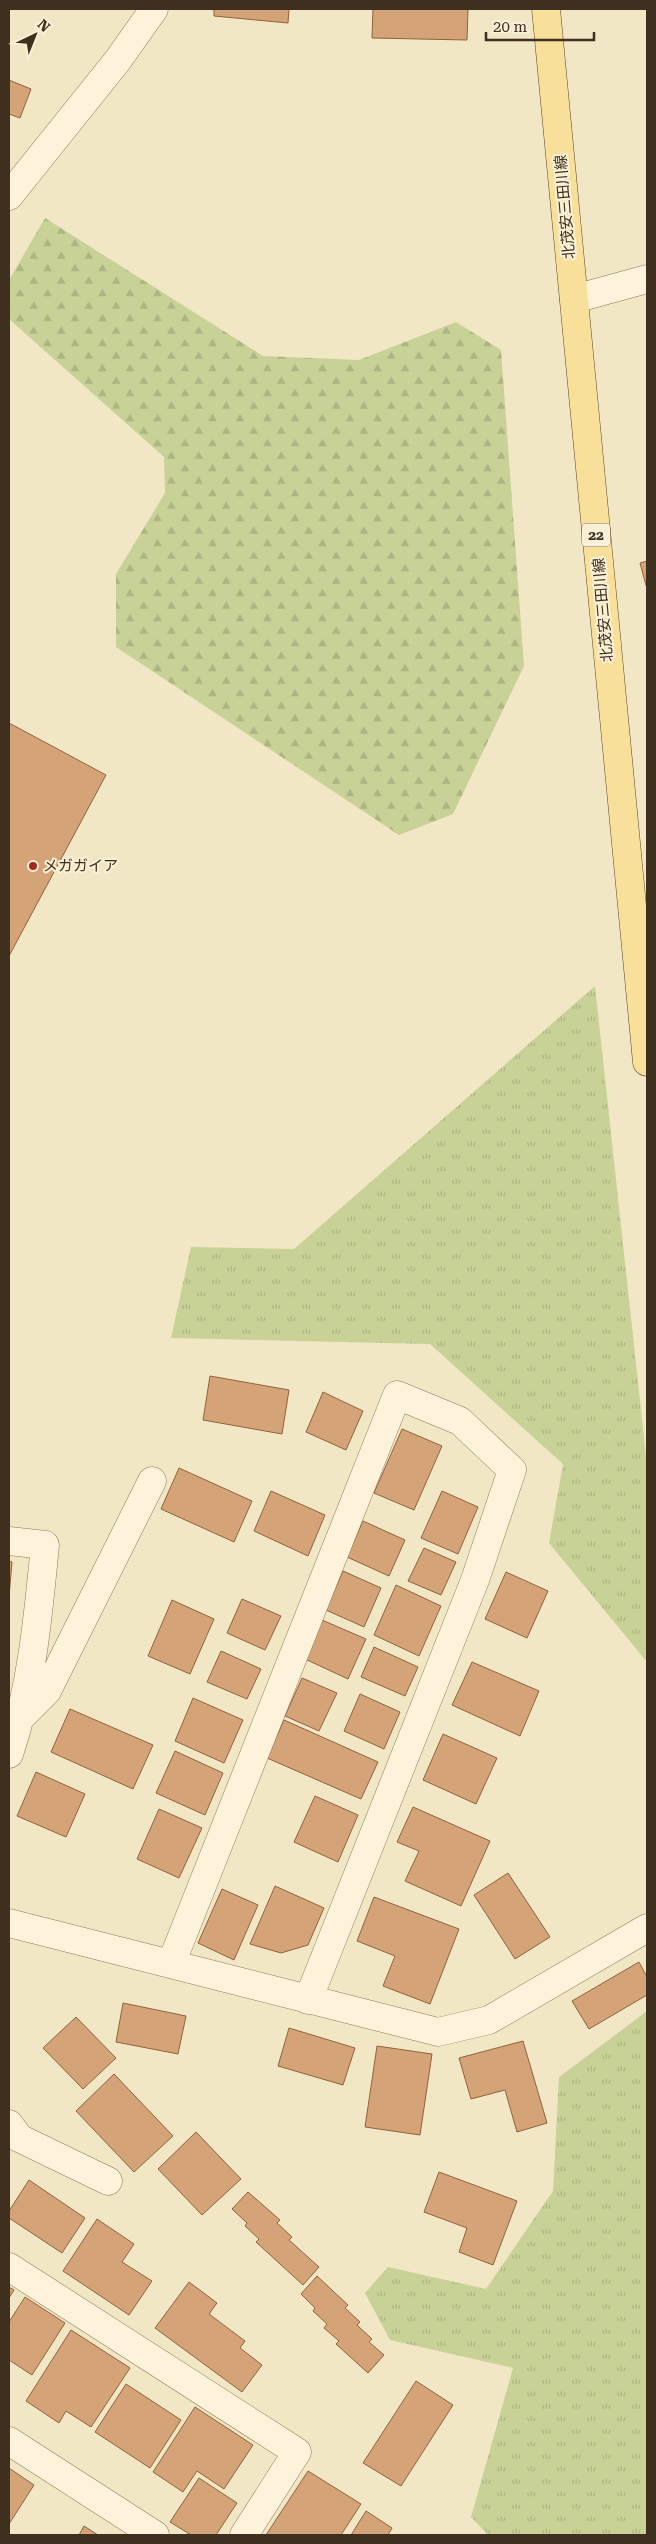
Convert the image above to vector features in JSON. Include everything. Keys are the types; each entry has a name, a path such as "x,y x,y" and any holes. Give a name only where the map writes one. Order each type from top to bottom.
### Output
{"main road":[{"name":"北茂安三田川線","path":"546,9 647,1062"}],"street":[{"path":"9,196 118,60 154,9"},
{"path":"574,299 647,279"},
{"path":"171,1964 397,1395 460,1421 512,1470 475,1580 308,2000"},
{"path":"15,1713 47,1691 152,1481"},
{"path":"9,1541 45,1545 35,1651 15,1713 9,1754"},
{"path":"9,1923 438,2032 489,2020 647,1928"},
{"path":"9,2124 19,2138 108,2181"},
{"path":"9,2267 297,2452 244,2535"},
{"path":"9,2441 155,2535"}],"green space":[{"path":"45,218 263,356 359,360 456,322 501,350 524,666 453,814 399,835 116,647 116,574 165,493 164,457 9,319 9,280"},
{"path":"595,986 647,1465 647,1662 549,1543 563,1464 430,1344 171,1338 191,1247 294,1249"},
{"path":"647,2011 647,2535 488,2535 471,2517 513,2368 390,2340 365,2293 388,2267 486,2289 553,2191 559,2077"}],"building":[{"path":"214,9 289,9 288,23 214,16"},
{"path":"373,9 468,9 467,40 372,38"},
{"path":"9,80 31,89 20,118 9,114"},
{"path":"647,561 647,589 640,563"},
{"name":"メガガイア","path":"9,723 106,775 9,956"},
{"path":"210,1376 289,1390 282,1434 203,1420"},
{"path":"323,1392 363,1411 346,1450 306,1432"},
{"path":"402,1429 442,1446 414,1510 374,1493"},
{"path":"179,1468 252,1501 234,1542 161,1509"},
{"path":"271,1491 325,1515 308,1556 254,1531"},
{"path":"442,1491 478,1507 458,1554 421,1538"},
{"path":"363,1521 405,1540 389,1576 347,1557"},
{"path":"424,1548 456,1562 441,1595 408,1581"},
{"path":"9,1561 12,1562 9,1597"},
{"path":"343,1571 381,1588 364,1627 326,1610"},
{"path":"506,1572 548,1591 527,1638 485,1619"},
{"path":"396,1585 441,1606 419,1656 374,1635"},
{"path":"242,1599 281,1616 265,1650 227,1633"},
{"path":"172,1600 214,1619 190,1674 148,1656"},
{"path":"322,1620 366,1639 348,1679 305,1659"},
{"path":"374,1647 418,1667 405,1696 361,1677"},
{"path":"221,1651 261,1669 247,1699 207,1682"},
{"path":"472,1662 539,1691 520,1736 452,1705"},
{"path":"302,1678 337,1693 319,1731 285,1716"},
{"path":"360,1694 400,1712 384,1749 344,1731"},
{"path":"193,1698 243,1720 224,1763 175,1741"},
{"path":"70,1709 153,1745 133,1789 51,1752"},
{"path":"284,1720 378,1762 361,1799 267,1758"},
{"path":"443,1734 497,1758 476,1804 423,1780"},
{"path":"175,1751 223,1773 205,1815 156,1793"},
{"path":"36,1772 85,1794 66,1837 17,1816"},
{"path":"315,1796 358,1815 338,1862 294,1842"},
{"path":"413,1807 490,1841 461,1906 405,1881 419,1851 397,1842"},
{"path":"159,1809 202,1828 179,1878 137,1859"},
{"path":"508,1873 550,1937 515,1959 474,1895"},
{"path":"275,1886 324,1908 308,1945 281,1953 250,1944"},
{"path":"222,1889 258,1905 234,1960 198,1943"},
{"path":"374,1897 459,1929 430,2004 383,1986 395,1956 357,1941"},
{"path":"639,1962 647,1977 647,1995 589,2029 572,2001"},
{"path":"123,2003 186,2016 178,2054 116,2042"},
{"path":"76,2017 116,2058 83,2089 43,2048"},
{"path":"289,2028 355,2048 343,2085 278,2066"},
{"path":"523,2041 547,2123 517,2132 505,2090 471,2099 459,2058"},
{"path":"377,2046 432,2054 420,2135 365,2127"},
{"path":"114,2074 173,2136 134,2172 76,2111"},
{"path":"196,2132 241,2179 202,2215 158,2169"},
{"path":"439,2172 517,2201 493,2265 459,2252 467,2228 424,2212"},
{"path":"29,2180 85,2218 62,2253 9,2218 9,2211"},
{"path":"248,2192 280,2220 277,2223 292,2237 289,2240 319,2267 303,2285 256,2242 259,2239 245,2226 247,2223 232,2209"},
{"path":"97,2219 134,2244 122,2262 152,2281 129,2315 63,2271"},
{"path":"317,2276 348,2305 345,2308 360,2322 357,2325 372,2339 369,2342 384,2355 368,2373 336,2344 339,2341 324,2328 327,2324 313,2311 315,2308 301,2294"},
{"path":"189,2282 217,2303 209,2314 245,2341 240,2348 262,2365 242,2392 155,2328"},
{"path":"9,2287 14,2290 9,2298"},
{"path":"25,2297 65,2323 32,2375 9,2360 9,2322"},
{"path":"71,2330 130,2368 91,2427 66,2411 59,2423 26,2401"},
{"path":"416,2381 453,2405 401,2486 363,2463"},
{"path":"126,2384 181,2420 150,2468 95,2432"},
{"path":"195,2407 253,2445 224,2489 197,2471 183,2492 153,2472"},
{"path":"9,2468 34,2485 9,2524"},
{"path":"308,2471 361,2504 341,2535 266,2535"},
{"path":"199,2478 237,2503 216,2535 191,2535 170,2522"},
{"path":"366,2511 392,2528 388,2535 351,2535"},
{"path":"84,2526 98,2535 79,2535"}],"place":[{"name":"メガガイア","path":"33,866"}]}
